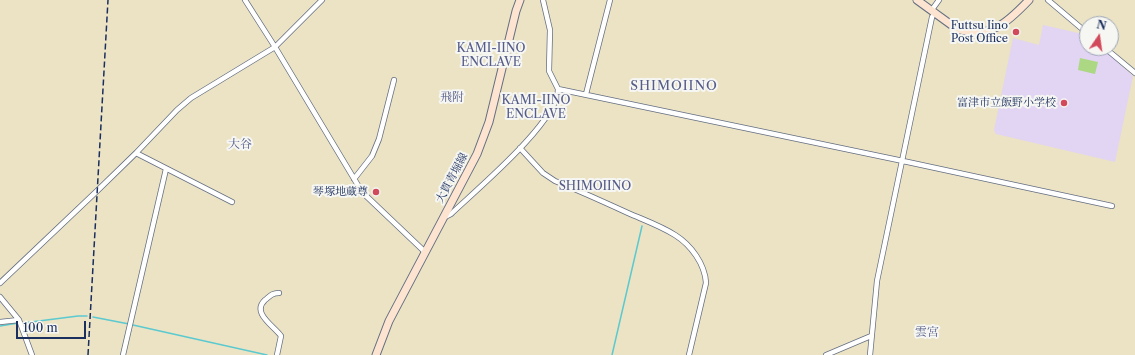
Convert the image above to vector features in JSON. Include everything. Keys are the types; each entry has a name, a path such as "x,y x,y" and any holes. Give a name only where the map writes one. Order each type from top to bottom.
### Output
{"main road":[{"name":"大貫青堀線","path":"376,355 389,321 477,154 484,136 520,0"},
{"path":"917,0 957,29 980,32 994,29 1007,22 1029,0"}],"street":[{"path":"245,0 362,192 425,252"},
{"path":"0,283 136,153 177,110 191,98 275,47 322,0"},
{"path":"443,218 451,214 520,148 536,131 556,99 558,89 549,71 550,30 542,0"},
{"path":"586,94 610,0"},
{"path":"870,355 877,282 933,12 939,0"},
{"path":"1048,0 1079,26"},
{"path":"1115,56 1135,73"},
{"path":"354,179 372,156 379,139 394,80"},
{"path":"558,89 1112,206"},
{"path":"520,148 543,173 555,182 612,206 675,236 694,253 705,275 706,283 689,355"},
{"path":"136,153 232,202"},
{"path":"123,355 166,169"},
{"path":"277,355 281,336 263,317 260,308 272,293 279,293"},
{"path":"0,297 19,320 32,355"},
{"path":"0,322 19,320"},
{"path":"826,355 871,336"}],"shaded area":[{"name":"富津市立飯野小学校","path":"1043,25 1079,33 1079,56 1111,56 1133,76 1115,162 996,134 994,130 1013,38 1039,45"}],"green space":[{"path":"1080,58 1098,62 1095,74 1078,70"}],"waterway":[{"path":"612,355 642,226"},
{"path":"23,323 87,316"},
{"path":"93,317 129,324"},
{"path":"0,326 18,323"},
{"path":"133,325 267,355"}],"railway":[{"path":"88,355 108,0"}],"place":[{"name":"Futtsu Iino Post Office","path":"1016,32"},
{"name":"富津市立飯野小学校","path":"1064,103"},
{"name":"琴塚地蔵尊","path":"376,192"}],"district":[{"name":"KAMI-IINO ENCLAVE","path":"491,56"},
{"name":"SHIMOIINO","path":"674,86"},
{"name":"飛附","path":"452,98"},
{"name":"KAMI-IINO ENCLAVE","path":"536,108"},
{"name":"大谷","path":"240,145"},
{"name":"SHIMOIINO","path":"595,187"},
{"name":"雲宮","path":"927,333"}]}
